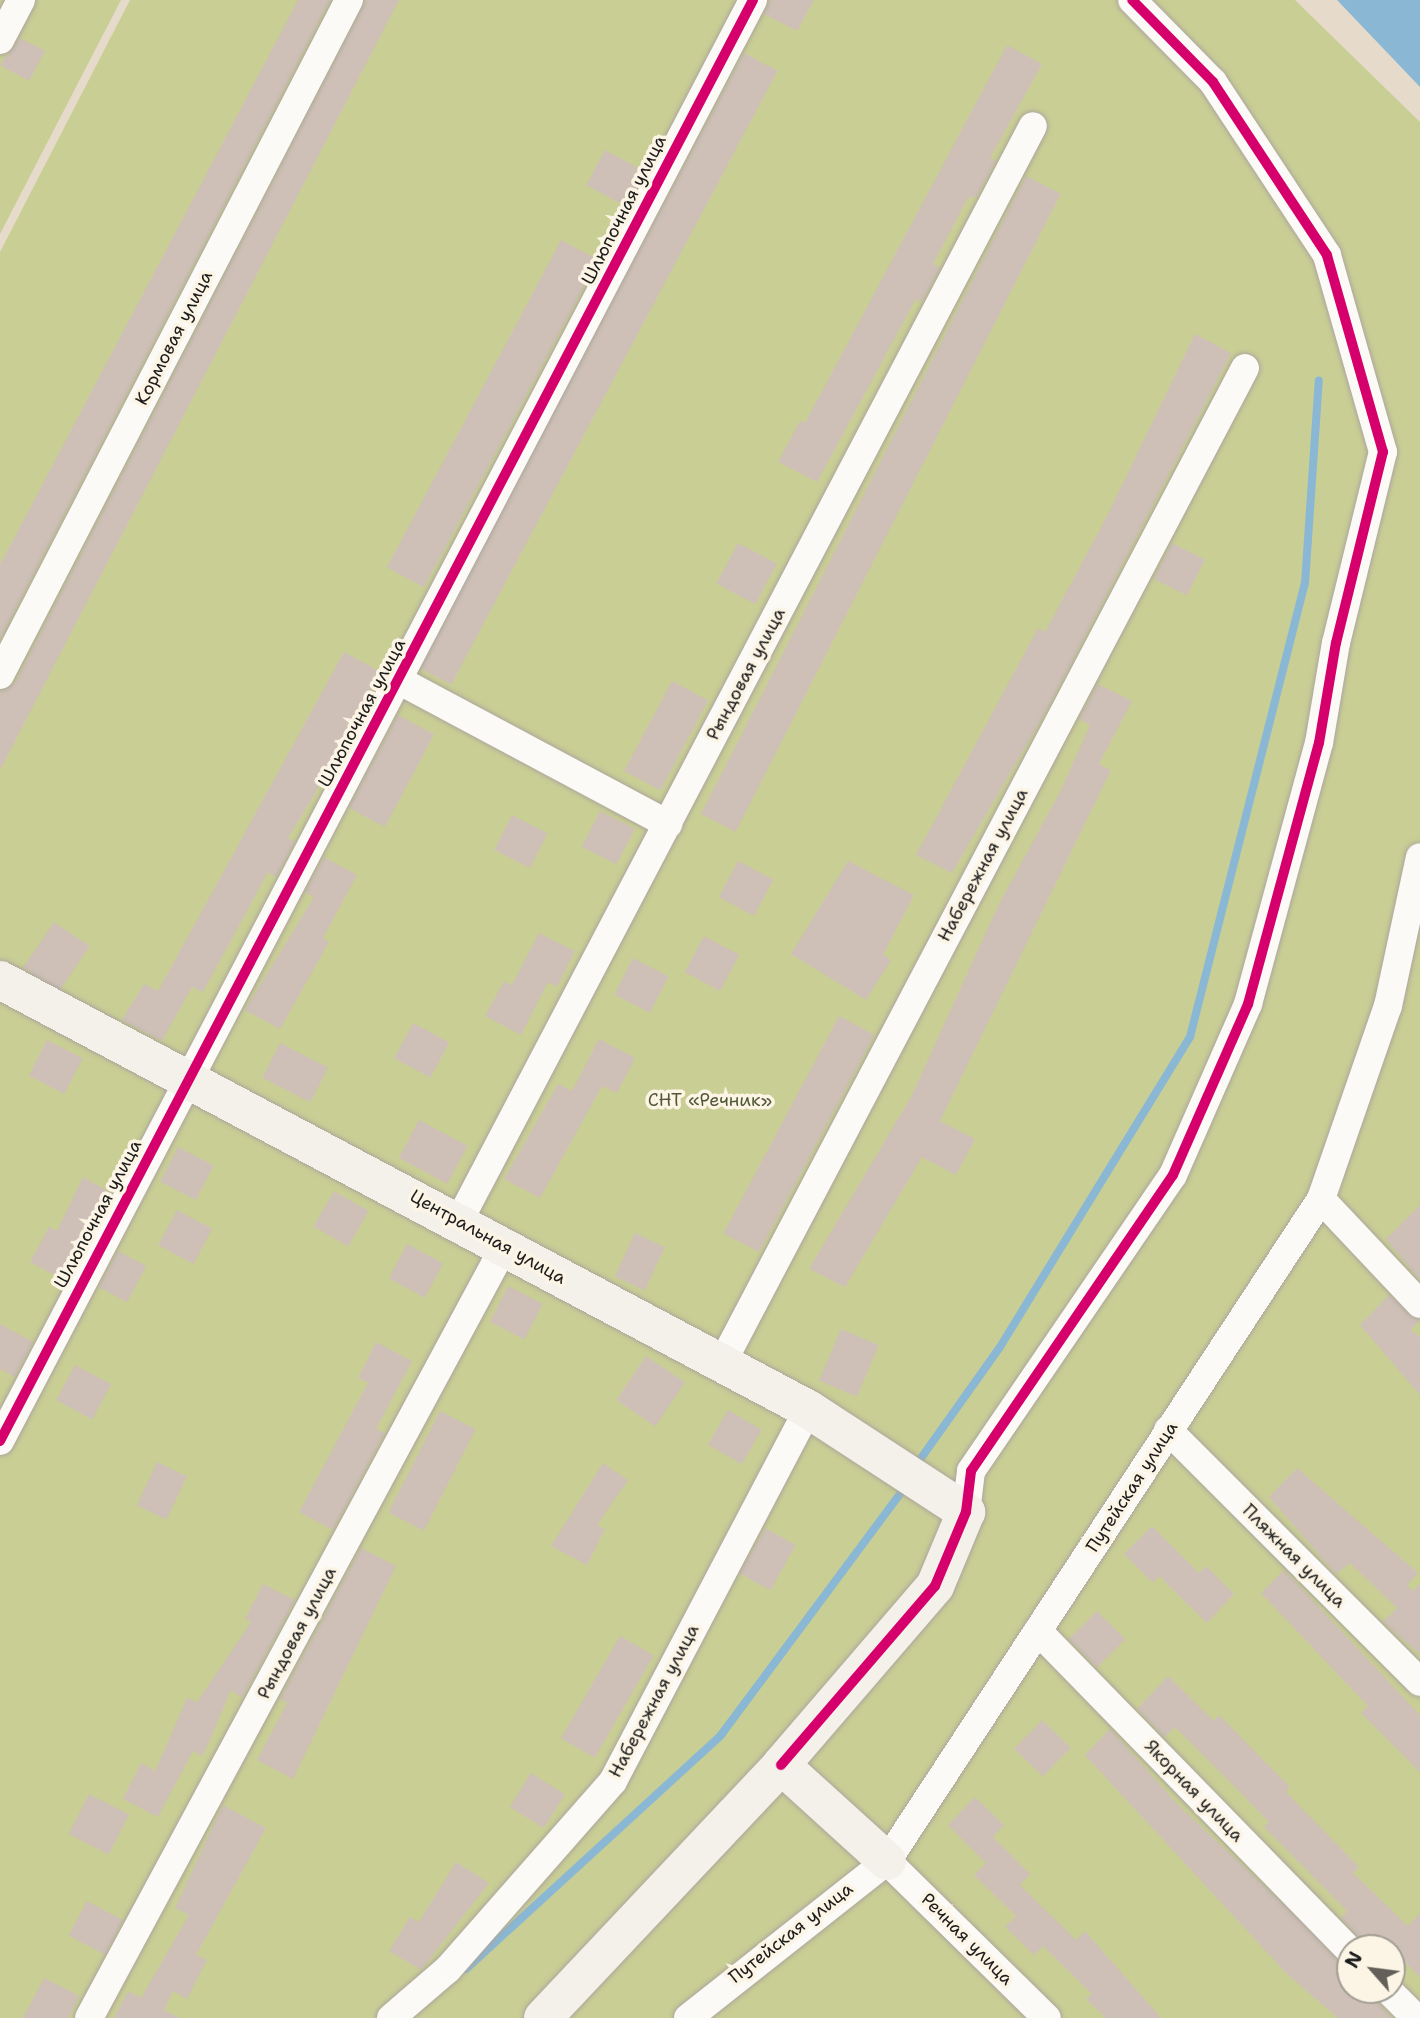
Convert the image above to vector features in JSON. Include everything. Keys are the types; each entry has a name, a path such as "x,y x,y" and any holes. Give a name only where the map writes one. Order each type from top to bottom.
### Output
{"street":[{"path":"0,40 21,0"},
{"name":"Кормовая улица","path":"0,676 349,0"},
{"name":"Шлюпочная улица","path":"0,1441 400,681 753,0"},
{"path":"543,2018 781,1765 935,1586 966,1512 971,1471 1173,1175 1248,1004 1319,743 1336,643 1383,452 1327,255 1213,82 1132,0"},
{"name":"Рындовая улица","path":"460,1220 1033,126"},
{"name":"Набережная улица","path":"722,1363 1245,368"},
{"path":"400,681 668,824"},
{"name":"Путейская улица","path":"698,2014 887,1861 1321,1199 1388,1006 1411,954 1420,857"},
{"name":"Центральная улица","path":"0,980 460,1220 504,1247 807,1409 966,1512"},
{"path":"1321,1199 1420,1304"},
{"name":"Рындовая улица","path":"89,2018 504,1247"},
{"name":"Набережная улица","path":"391,2018 447,1969 613,1781 807,1409"},
{"name":"Пляжная улица","path":"1168,1430 1420,1682"},
{"name":"Якорная улица","path":"1038,1631 1336,1937"},
{"path":"781,1765 887,1861"},
{"name":"Речная улица","path":"887,1861 1047,2018"},
{"path":"1402,2004 1416,2018"}],"green space":[{"path":"0,0 121,0 0,234"},
{"name":"СНТ «Речник»","path":"130,0 1295,0 1420,122 1420,2018 0,2018 0,252"}],"water":[{"path":"1337,0 1420,0 1420,87"}],"building":[{"path":"298,0 330,0 0,639 0,565"},
{"path":"366,0 399,0 0,770 0,692 15,683"},
{"path":"770,0 814,0 797,31 764,14"},
{"path":"20,38 45,51 29,81 0,65"},
{"path":"1007,45 1042,64 990,158 996,161 977,196 968,198 933,264 940,268 922,302 916,299 817,482 778,462 800,421 805,423"},
{"path":"744,53 778,71 451,684 418,667"},
{"path":"605,150 645,171 626,206 586,185"},
{"path":"1026,176 1061,194 736,832 701,814"},
{"path":"561,240 598,260 424,587 387,568"},
{"path":"1195,334 1231,353 1050,704 952,873 916,855 1038,628 1045,632 1108,514"},
{"path":"738,543 777,564 755,604 716,584"},
{"path":"1172,543 1205,560 1187,595 1154,579"},
{"path":"344,652 379,671 351,734 288,838 295,841 276,877 268,872 203,992 192,987 162,1041 122,1020 144,984 158,991"},
{"path":"672,681 708,700 660,790 624,771"},
{"path":"1098,684 1132,701 1099,764 1111,770 940,1121 975,1139 956,1175 922,1157 845,1287 809,1269 911,1097 998,906 1061,790 1090,725 1079,719"},
{"path":"398,715 434,734 385,827 349,808"},
{"path":"600,811 635,829 617,864 582,847"},
{"path":"512,815 548,833 530,868 494,850"},
{"path":"324,857 357,875 323,938 329,942 280,1029 245,1010 314,897 305,892"},
{"path":"738,861 773,880 754,916 719,897"},
{"path":"848,861 914,895 883,955 891,960 866,1000 791,954"},
{"path":"54,922 90,946 59,992 23,968"},
{"path":"539,933 575,951 557,987 548,982 521,1035 485,1016 504,981 512,985"},
{"path":"704,936 739,955 720,991 685,972"},
{"path":"633,958 669,976 650,1013 614,995"},
{"path":"839,1016 874,1035 759,1252 724,1233"},
{"path":"413,1023 449,1042 430,1078 394,1058"},
{"path":"599,1039 635,1058 617,1093 602,1086 540,1198 504,1179 558,1084 572,1091"},
{"path":"47,1040 83,1058 64,1094 29,1076"},
{"path":"280,1043 328,1068 310,1102 262,1078"},
{"path":"419,1120 468,1146 447,1184 399,1158"},
{"path":"178,1147 214,1165 196,1200 160,1182"},
{"path":"83,1177 111,1193 65,1281 30,1262 49,1227 57,1231"},
{"path":"334,1191 369,1211 348,1247 314,1227"},
{"path":"1420,1205 1420,1280 1386,1239"},
{"path":"177,1210 212,1229 194,1264 158,1245"},
{"path":"635,1233 665,1247 645,1290 615,1277"},
{"path":"407,1244 443,1263 425,1298 389,1278"},
{"path":"118,1251 146,1266 127,1302 99,1287"},
{"path":"508,1286 543,1304 525,1339 490,1322"},
{"path":"1389,1295 1420,1320 1411,1330 1420,1337 1420,1395 1360,1325"},
{"path":"0,1324 33,1342 15,1377 0,1369"},
{"path":"841,1329 879,1345 857,1397 819,1381"},
{"path":"376,1342 412,1361 376,1429 385,1433 333,1530 299,1512 368,1383 358,1378"},
{"path":"646,1356 685,1382 655,1426 616,1400"},
{"path":"75,1365 111,1384 92,1420 56,1400"},
{"path":"728,1410 762,1430 742,1464 708,1445"},
{"path":"440,1411 476,1429 424,1531 388,1513"},
{"path":"157,1462 187,1476 167,1519 137,1506"},
{"path":"603,1463 628,1480 597,1525 605,1529 587,1565 551,1546"},
{"path":"1297,1468 1418,1573 1407,1585 1413,1591 1420,1584 1420,1654 1383,1622 1397,1608 1350,1563 1336,1574 1269,1497"},
{"path":"1152,1526 1199,1573 1206,1566 1234,1594 1207,1623 1159,1576 1153,1583 1124,1554"},
{"path":"765,1528 796,1545 770,1590 740,1573"},
{"path":"361,1548 396,1566 293,1779 257,1760 287,1703 280,1699"},
{"path":"1284,1570 1420,1715 1420,1772 1361,1713 1368,1706 1261,1593"},
{"path":"263,1584 295,1600 242,1698 231,1690 203,1756 193,1751 158,1817 123,1799 141,1763 155,1771 187,1698 197,1702 251,1622 245,1619"},
{"path":"1097,1611 1125,1639 1097,1668 1069,1639"},
{"path":"620,1636 654,1656 595,1758 561,1738"},
{"path":"1168,1676 1214,1721 1219,1715 1290,1787 1286,1792 1359,1867 1353,1873 1408,1926 1420,1913 1420,1977 1406,1963 1406,1934 1354,1934 1341,1918 1347,1911 1264,1827 1269,1822 1175,1727 1165,1737 1137,1709"},
{"path":"1042,1720 1071,1748 1043,1777 1014,1749"},
{"path":"1110,1729 1177,1804 1336,1954 1336,2004 1379,2004 1392,2018 1338,2018 1287,1974 1085,1755"},
{"path":"531,1773 565,1794 544,1828 510,1807"},
{"path":"89,1794 129,1814 109,1855 69,1834"},
{"path":"975,1797 1004,1825 993,1837 1030,1874 1020,1885 1076,1940 1085,1931 1161,2018 1106,2018 1086,1999 1092,1994 1043,1946 1034,1955 1005,1927 1016,1916 974,1875 986,1863 948,1825"},
{"path":"223,1805 266,1828 196,1955 207,1960 187,1999 173,1991 164,2010 180,2018 114,2018 128,1991 141,1998 189,1915 175,1908"},
{"path":"456,1862 489,1883 421,1970 389,1951 410,1917 419,1922"},
{"path":"87,1901 123,1920 105,1955 69,1935"},
{"path":"44,1978 79,1996 68,2018 23,2018"}],"waterway":[{"path":"919,1461 1000,1347 1190,1037 1305,583 1319,380"},
{"path":"466,1969 721,1735 903,1490"}],"cycle path":[{"path":"0,1441 753,0"},
{"path":"781,1765 935,1586 966,1512 971,1471 1173,1175 1248,1004 1319,743 1336,643 1383,452 1327,255 1213,82 1132,0"}]}
